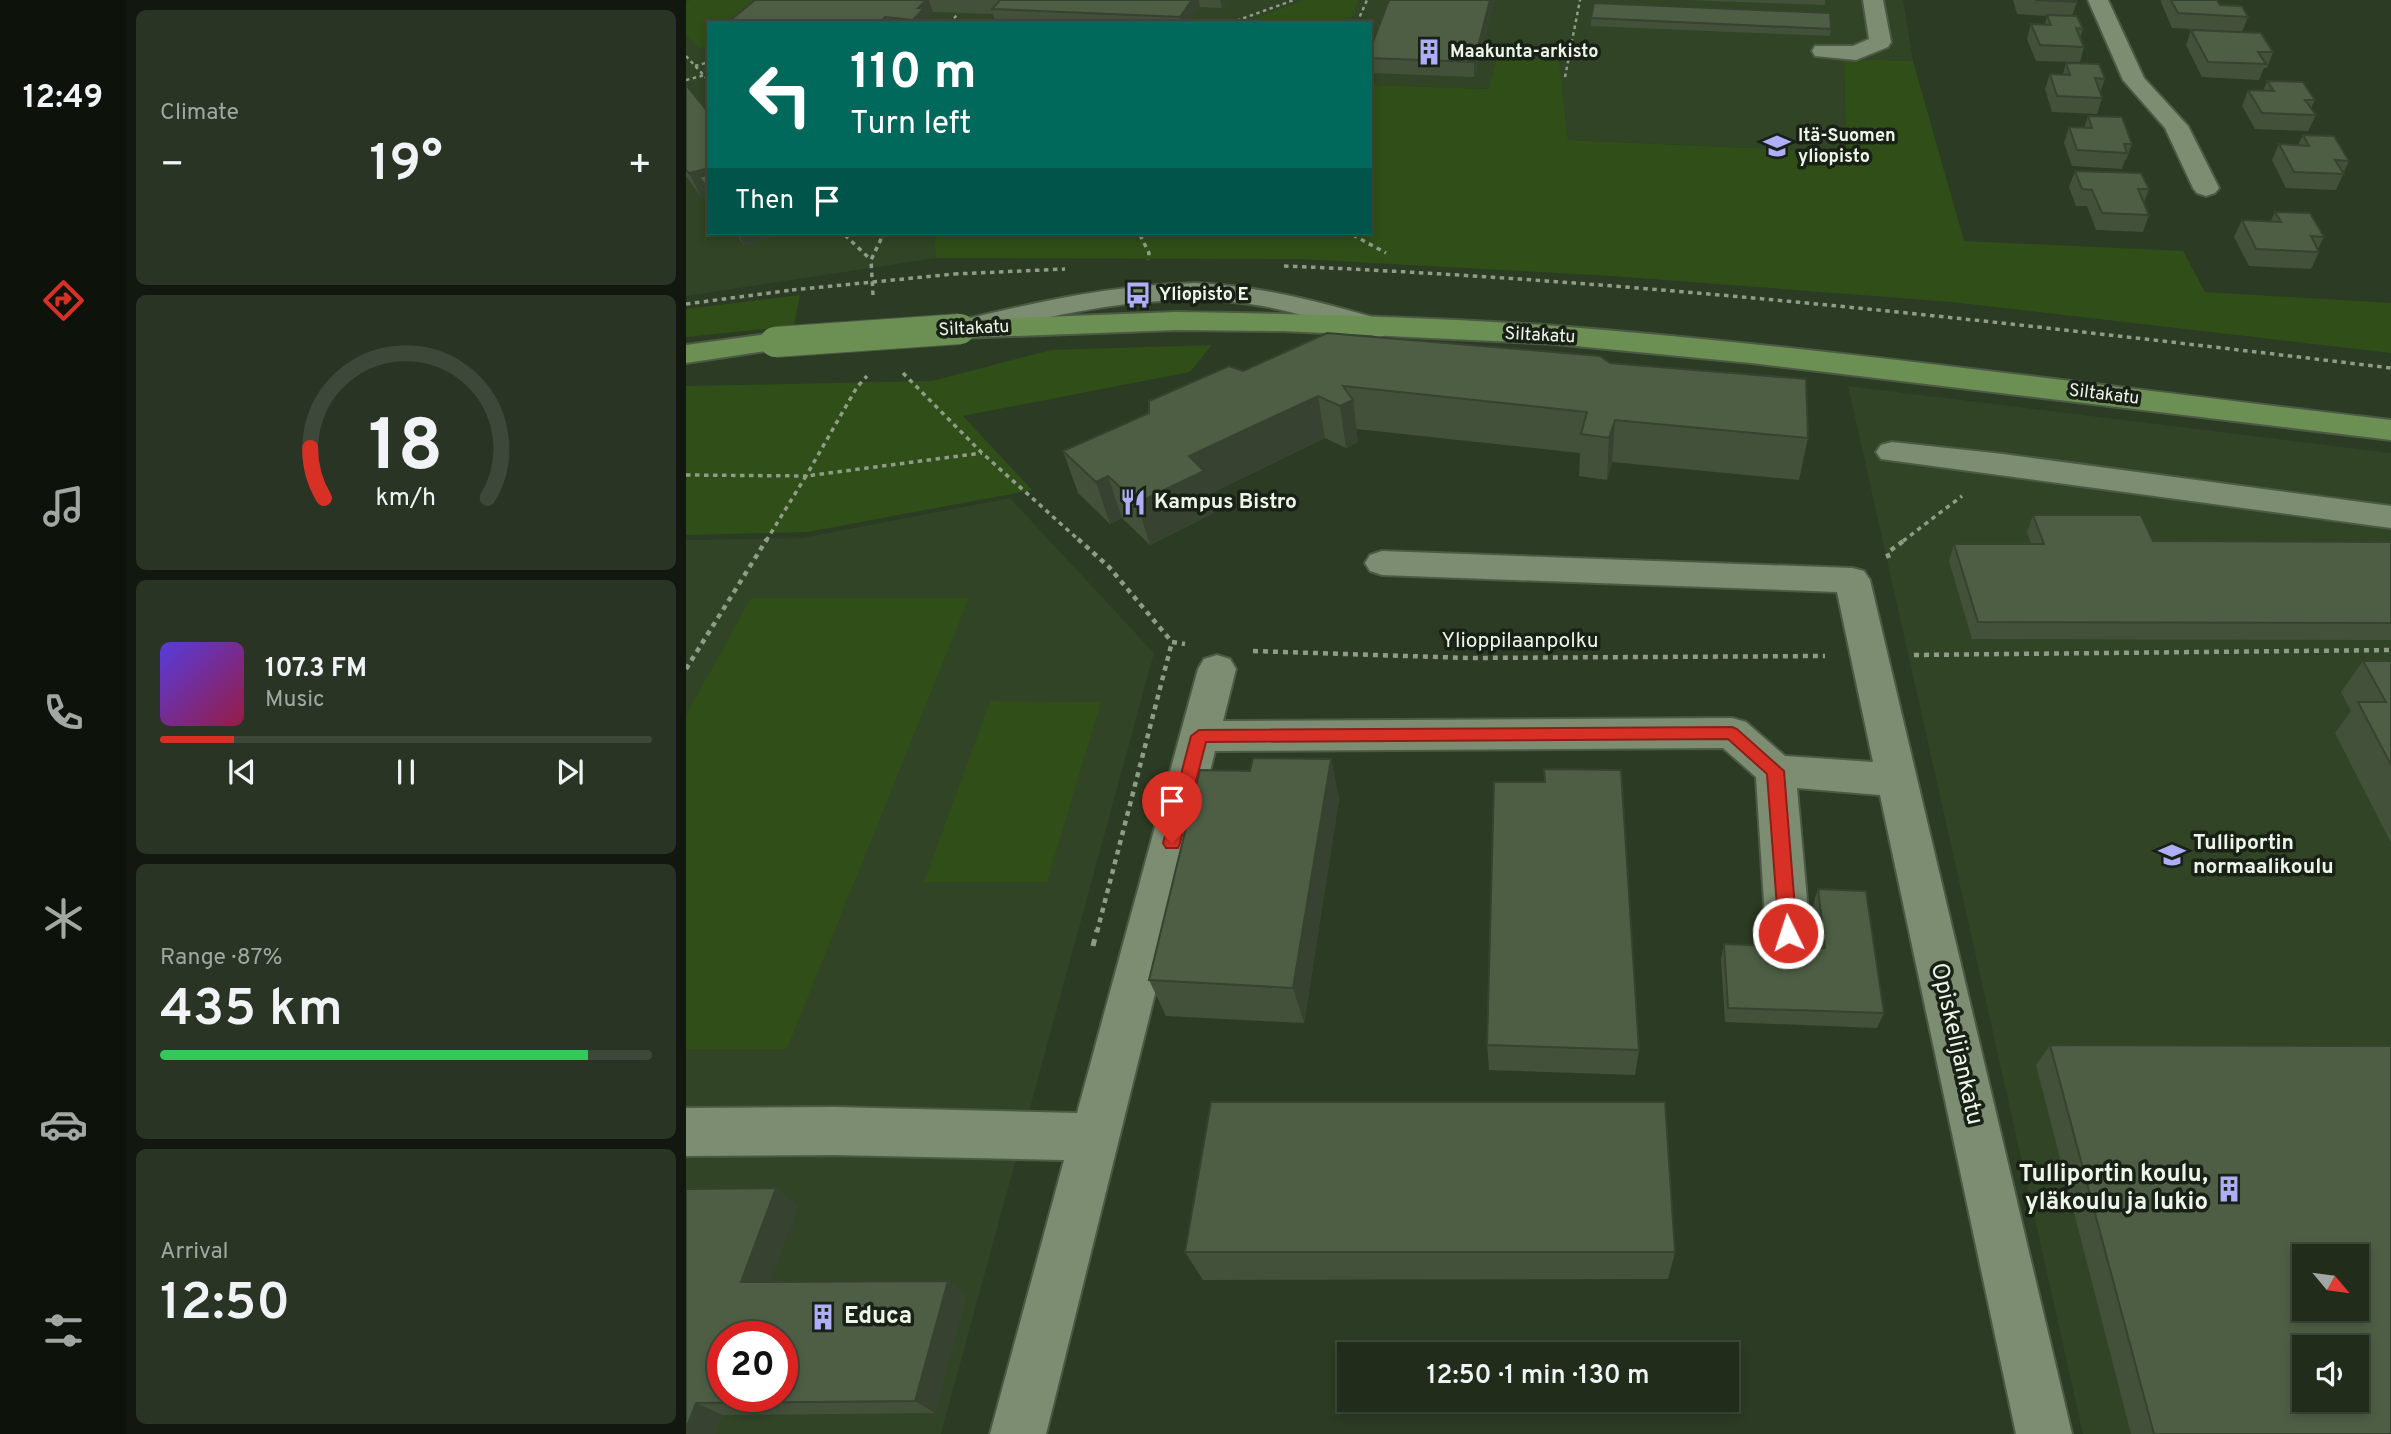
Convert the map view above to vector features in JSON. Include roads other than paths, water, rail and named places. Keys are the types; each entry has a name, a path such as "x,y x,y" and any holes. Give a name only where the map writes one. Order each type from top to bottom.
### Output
{"main road":[{"name":"Siltakatu","path":"686,354 775,342 960,328 1177,321 1283,322 1555,335 1751,354 2391,430"}],"street":[{"path":"1823,51 1856,53 1880,43 1873,0"},
{"path":"2098,0 2134,80 2176,126 2206,188"},
{"path":"1892,452 2003,464 2391,517"},
{"name":"Opiskelijankatu","path":"1382,563 1852,580 1888,649 1896,780 2044,1434"},
{"path":"1018,1434 1221,655"},
{"path":"1199,736 1732,733 1776,771 1896,780"},
{"path":"1776,771 1788,933"},
{"path":"686,1132 834,1130 1095,1137"}],"place":[{"name":"Maakunta-arkisto","path":"1429,52"},
{"name":"Itä-Suomen yliopisto","path":"1777,146"},
{"name":"Yliopisto E","path":"1138,295"},
{"name":"Kampus Bistro","path":"1133,502"},
{"name":"Tulliportin normaalikoulu","path":"2172,855"},
{"name":"Tulliportin koulu, yläkoulu ja lukio","path":"2229,1189"},
{"name":"Educa","path":"823,1317"}]}
